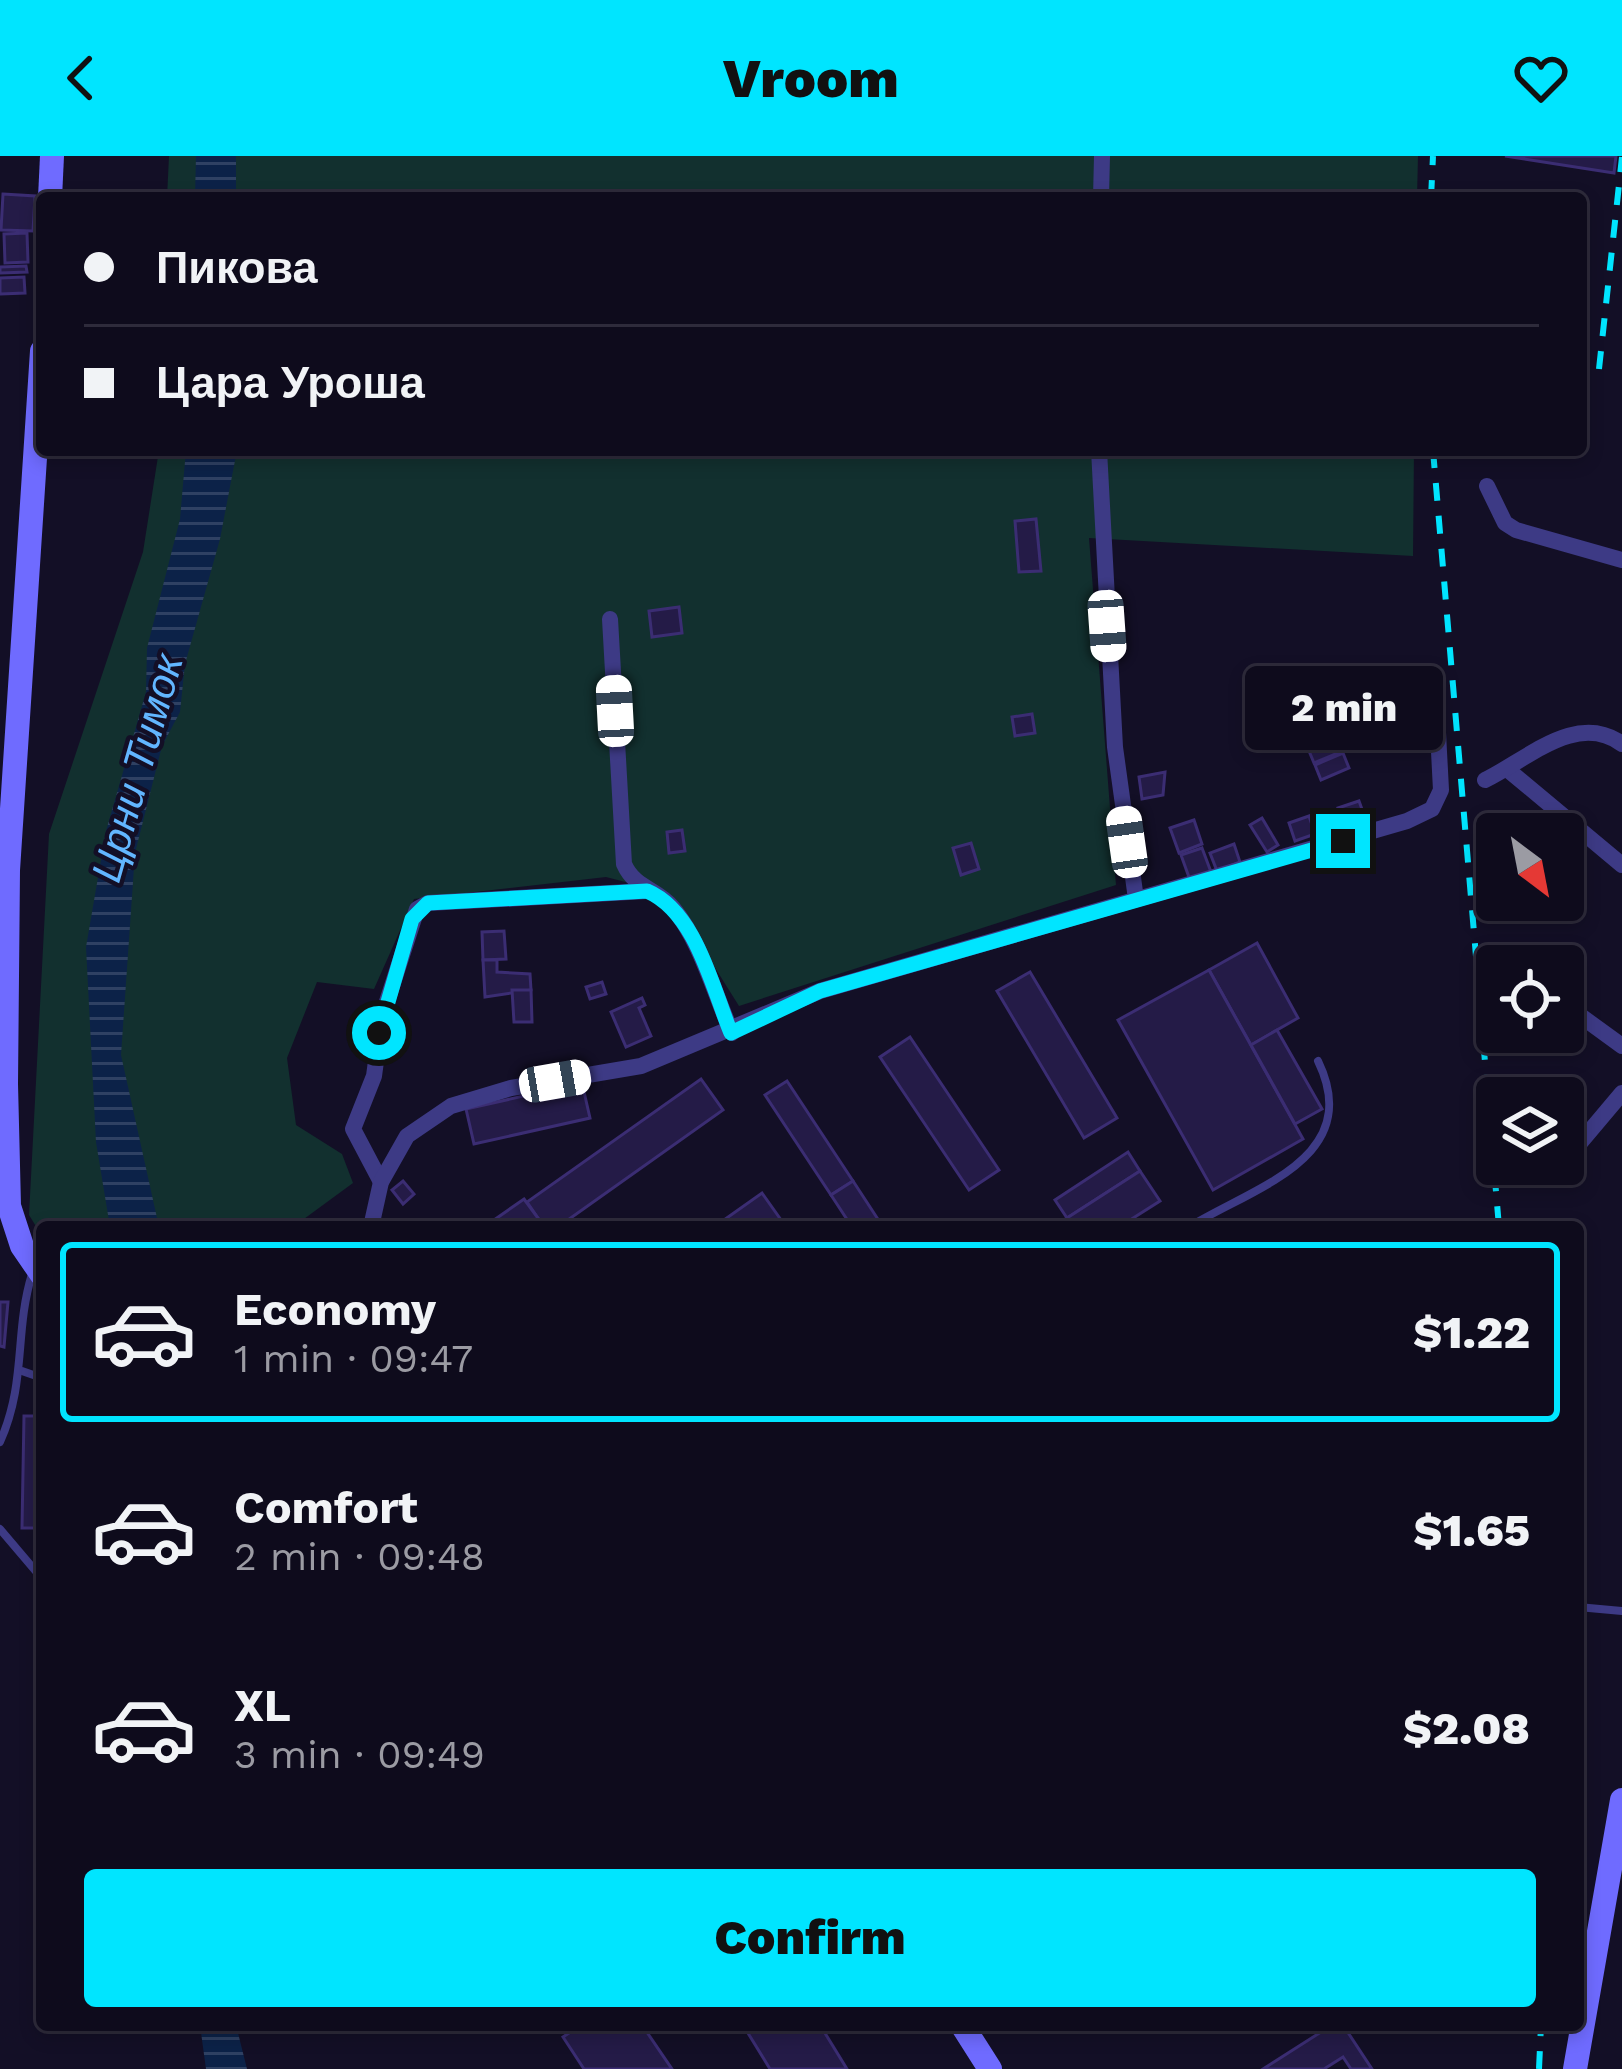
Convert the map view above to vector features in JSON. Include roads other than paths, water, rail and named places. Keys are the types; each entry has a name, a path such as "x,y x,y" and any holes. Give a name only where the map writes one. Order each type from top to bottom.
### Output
{"street":[{"path":"50,192 52,156"},
{"path":"1101,192 1102,156"},
{"path":"36,433 4,873 3,1083 12,1225 36,1267"},
{"path":"1100,456 1115,747 1136,898"},
{"path":"1487,485 1498,511 1516,530 1622,560"},
{"path":"610,619 624,863 630,877 667,901 686,927 731,1033"},
{"path":"372,1221 381,1182 407,1136 451,1106 511,1088 641,1066 731,1033 820,991 1384,830 1432,808 1441,790 1436,694"},
{"path":"1485,780 1581,730 1600,731 1622,744"},
{"path":"1507,770 1622,865"},
{"path":"381,1182 353,1129 369,1093 382,1018 417,909 428,903 647,891"},
{"path":"1584,1018 1622,1046"},
{"path":"1584,1138 1622,1093"},
{"path":"1584,2024 1615,1871 1622,1800"},
{"path":"966,2031 990,2069"},
{"path":"1575,2069 1583,2031"}],"lane":[{"path":"1199,1221 1304,1160 1326,1136 1331,1109 1318,1060"},
{"path":"0,1442 22,1371 25,1297 36,1275"},
{"path":"22,1371 36,1376"},
{"path":"0,1529 36,1571"},
{"path":"1584,1607 1622,1611"}],"water":[{"path":"196,156 236,156 236,192 195,192"},
{"name":"Црни Тимок","path":"185,456 236,456 220,539 185,664 180,712 162,746 135,853 121,1055 158,1221 109,1221 96,1142 86,947 106,831 146,692 147,648 180,519"},
{"path":"201,2031 238,2031 247,2069 206,2069"}],"railway":[{"path":"1431,192 1433,156"},
{"path":"1599,369 1622,157"},
{"path":"1434,456 1498,1221"},
{"path":"1539,2069 1541,2031"}]}
